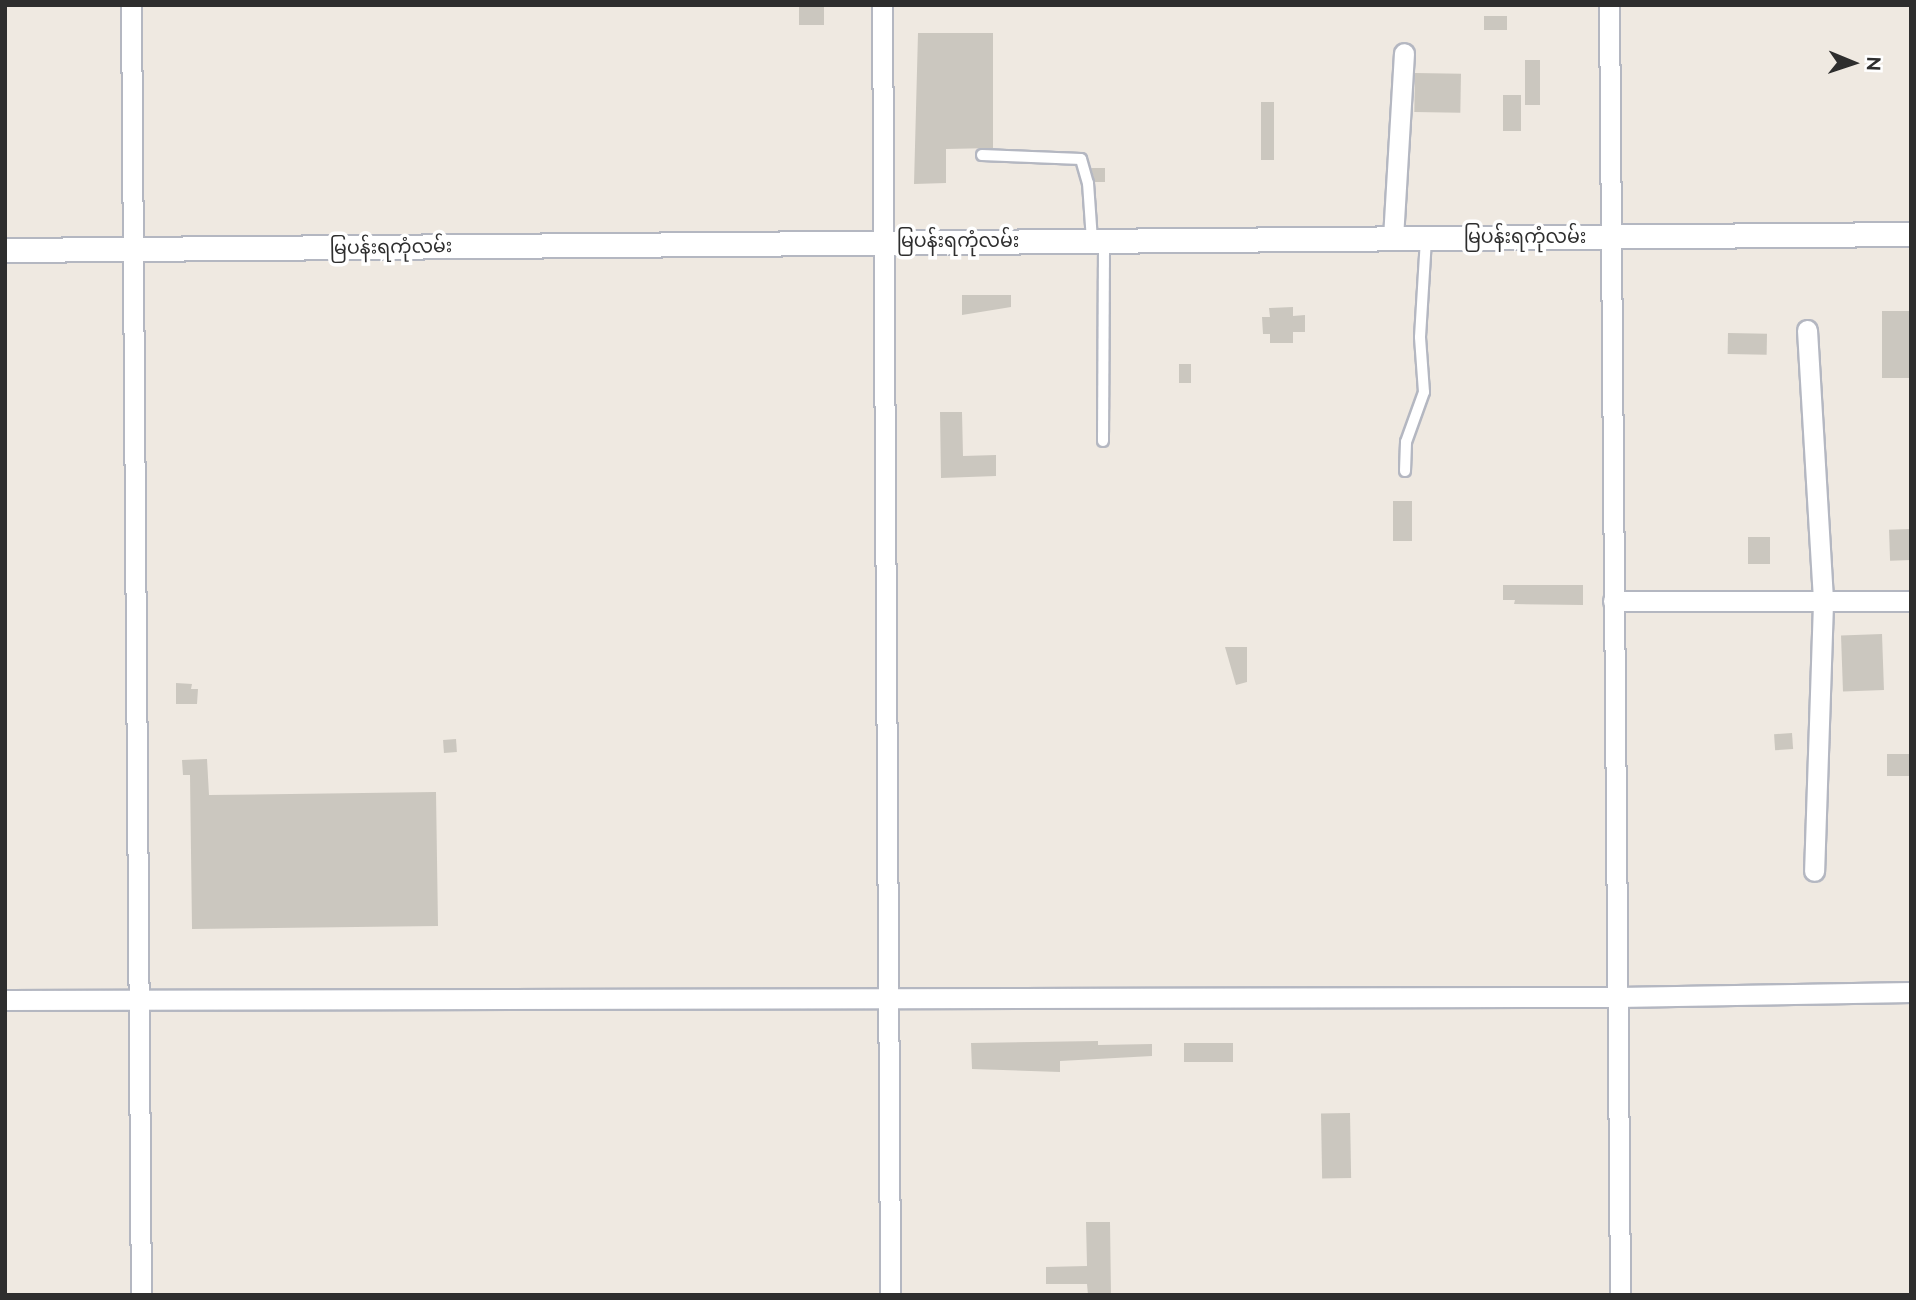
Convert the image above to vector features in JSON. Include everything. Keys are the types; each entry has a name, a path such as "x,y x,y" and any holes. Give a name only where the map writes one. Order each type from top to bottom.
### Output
{"street":[{"path":"131,5 141,1000 141,1295"},
{"path":"881,5 885,242 890,1295"},
{"path":"1609,5 1620,1295"},
{"path":"1394,238 1404,53"},
{"name":"မြပန်းရကုံလမ်း","path":"5,250 1911,234"},
{"path":"1807,330 1823,603 1814,870"},
{"path":"1613,601 1911,601"},
{"path":"5,1000 1618,997 1911,992"}],"lane":[{"path":"982,155 1081,159 1098,240 1103,441"},
{"path":"1405,471 1406,442 1424,386 1420,337 1426,238"}],"building":[{"path":"799,5 824,5 824,25 799,25"},
{"path":"1484,16 1507,16 1507,30 1484,30"},
{"path":"918,33 993,33 993,148 946,149 946,183 914,184"},
{"path":"1525,60 1540,60 1540,105 1525,105"},
{"path":"1415,73 1461,74 1460,113 1414,112"},
{"path":"1503,95 1521,95 1521,131 1503,131"},
{"path":"1261,102 1274,102 1274,160 1261,160"},
{"path":"1091,168 1105,168 1105,182 1095,182"},
{"path":"962,295 1011,295 1011,307 962,315"},
{"path":"1293,307 1293,316 1305,315 1305,332 1293,332 1293,343 1270,343 1270,334 1263,334 1262,317 1270,317 1269,308"},
{"path":"1882,311 1911,311 1911,378 1882,378"},
{"path":"1728,333 1767,334 1767,355 1728,354"},
{"path":"1179,364 1191,364 1191,383 1179,383"},
{"path":"940,412 962,412 963,456 996,455 996,476 941,478"},
{"path":"1393,501 1412,501 1412,541 1393,541"},
{"path":"1910,529 1911,560 1890,561 1889,530"},
{"path":"1748,537 1770,537 1770,564 1748,564"},
{"path":"1503,585 1583,585 1583,605 1514,604 1515,600 1503,600"},
{"path":"1882,634 1884,690 1843,691 1841,635"},
{"path":"1225,647 1247,647 1247,682 1236,685"},
{"path":"176,683 192,684 191,689 198,689 197,704 176,704"},
{"path":"1792,733 1793,749 1775,750 1774,734"},
{"path":"456,739 457,752 444,753 443,740"},
{"path":"1887,754 1911,754 1911,776 1887,776"},
{"path":"207,759 209,795 436,792 438,926 192,929 190,775 183,775 182,760"},
{"path":"1098,1041 1098,1045 1152,1044 1152,1056 1060,1061 1060,1072 972,1069 971,1043"},
{"path":"1184,1043 1233,1043 1233,1062 1184,1062"},
{"path":"1350,1113 1351,1178 1322,1178 1321,1114"},
{"path":"1086,1222 1110,1222 1111,1295 1088,1295 1087,1284 1046,1284 1046,1267 1087,1266"}]}
